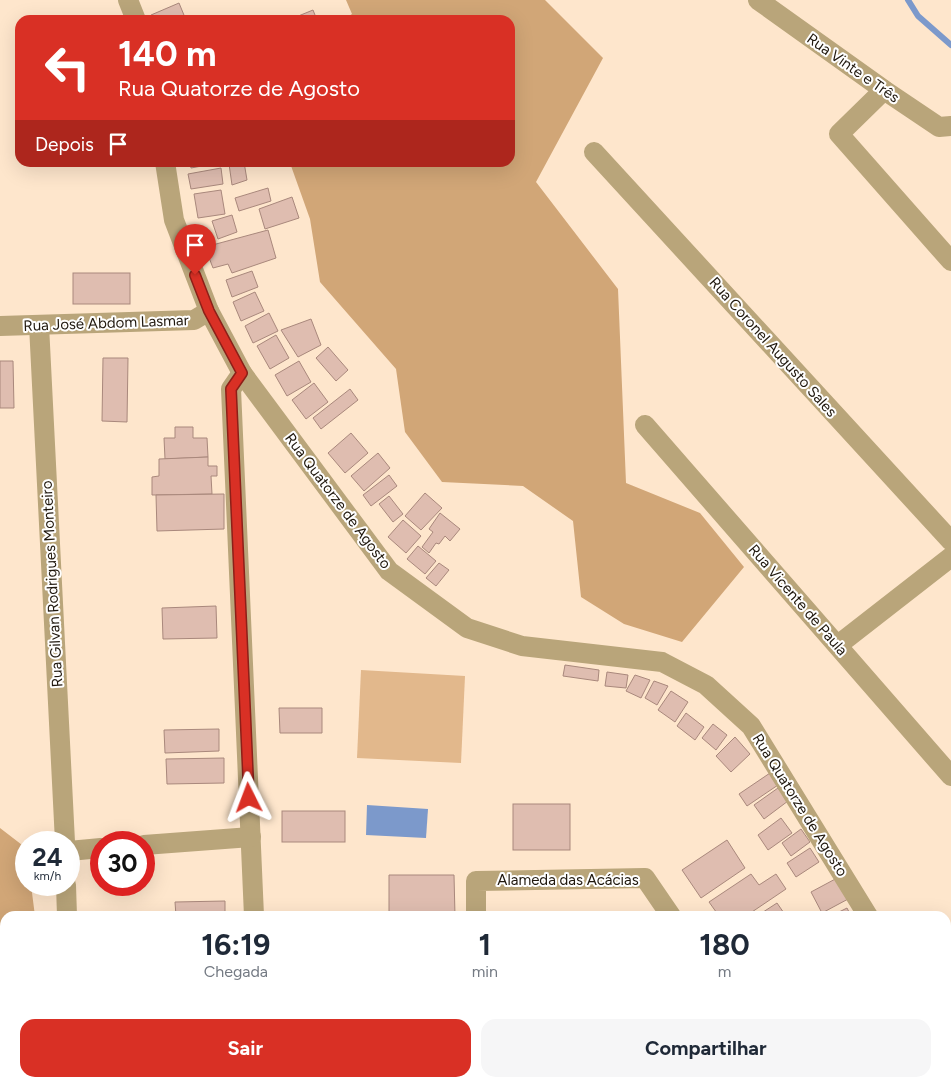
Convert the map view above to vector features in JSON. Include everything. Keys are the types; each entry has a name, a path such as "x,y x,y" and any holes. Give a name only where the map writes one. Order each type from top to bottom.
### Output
{"street":[{"path":"128,0 134,15"},
{"name":"Rua Vinte e Três","path":"758,0 938,127 951,126"},
{"path":"884,90 839,134 951,262"},
{"name":"Rua Coronel Augusto Sales","path":"594,152 951,541"},
{"name":"Rua Quatorze de Agosto","path":"166,167 174,220 209,311 242,373 389,571 467,628 522,646 662,662 706,685 752,726 865,911"},
{"name":"Rua José Abdom Lasmar","path":"0,326 194,320 209,311"},
{"name":"Rua Gilvan Rodrigues Monteiro","path":"39,325 64,831"},
{"path":"242,373 231,389 254,911"},
{"name":"Rua Vicente de Paula","path":"645,424 951,776"},
{"path":"838,645 951,557"},
{"path":"155,844 251,837"},
{"name":"Alameda das Acácias","path":"476,911 476,881 645,878 668,911"},
{"path":"66,896 67,911"}],"shaded area":[{"path":"346,0 545,0 603,58 536,182 618,289 626,483 700,513 744,567 682,642 624,624 581,597 573,521 523,486 442,482 405,432 396,369 320,282 310,219 291,167 515,167 515,15 350,15 352,14"},
{"path":"361,670 465,676 461,763 357,758"},
{"path":"0,828 15,840 15,896 32,896 34,911 0,911"}],"water":[{"path":"367,805 428,809 426,838 366,835"}],"building":[{"path":"179,3 184,15 151,15"},
{"path":"313,10 315,15 301,15"},
{"path":"229,167 245,167 247,180 232,185"},
{"path":"221,168 223,184 191,189 188,174"},
{"path":"268,188 271,201 239,211 235,198"},
{"path":"221,190 225,214 198,218 194,194"},
{"path":"292,197 299,218 265,229 259,209"},
{"path":"232,215 237,232 218,239 212,221"},
{"path":"268,230 276,258 232,273 228,264 213,268 205,247"},
{"path":"252,271 258,287 232,297 226,280"},
{"path":"73,273 130,273 130,304 73,304"},
{"path":"255,292 264,311 241,321 233,302"},
{"path":"269,313 278,331 253,343 245,326"},
{"path":"311,319 321,345 298,357 281,330"},
{"path":"276,335 289,358 270,369 257,346"},
{"path":"328,347 348,370 336,381 316,358"},
{"path":"103,358 128,358 127,422 102,421"},
{"path":"0,361 13,361 14,408 0,408"},
{"path":"299,361 311,382 287,396 275,375"},
{"path":"314,383 328,402 306,419 292,400"},
{"path":"350,389 358,400 321,429 313,418"},
{"path":"175,427 193,427 193,438 207,438 208,457 165,459 164,438 175,438"},
{"path":"351,433 368,453 345,473 328,453"},
{"path":"378,453 390,468 364,491 351,476"},
{"path":"208,457 208,466 217,466 217,476 211,476 212,494 152,495 152,477 159,476 159,459"},
{"path":"389,475 397,486 371,506 363,495"},
{"path":"425,493 442,508 421,530 405,516"},
{"path":"224,494 224,529 157,531 156,495"},
{"path":"389,496 403,514 393,522 379,504"},
{"path":"440,513 460,529 450,541 445,536 439,544 436,543 429,553 422,547 433,532 429,529"},
{"path":"403,520 421,536 406,553 388,537"},
{"path":"418,546 436,561 425,574 407,559"},
{"path":"439,563 449,570 436,586 426,578"},
{"path":"216,606 217,638 163,639 162,608"},
{"path":"565,665 599,670 598,681 563,676"},
{"path":"607,672 628,675 626,688 605,686"},
{"path":"635,675 650,680 641,698 626,691"},
{"path":"654,681 668,686 657,705 645,698"},
{"path":"671,691 688,702 675,722 658,710"},
{"path":"279,708 322,708 322,733 280,733"},
{"path":"686,713 704,727 695,740 677,726"},
{"path":"713,724 727,735 716,750 702,738"},
{"path":"219,729 219,751 165,753 164,730"},
{"path":"735,737 750,754 731,772 716,756"},
{"path":"224,758 224,783 167,784 166,759"},
{"path":"773,771 781,783 747,806 739,794"},
{"path":"778,788 788,801 764,819 754,805"},
{"path":"513,804 570,804 570,850 513,850"},
{"path":"282,811 345,811 345,842 282,842"},
{"path":"781,818 792,833 768,850 758,835"},
{"path":"801,829 810,842 791,856 782,843"},
{"path":"727,840 745,868 701,898 682,870"},
{"path":"810,848 819,862 796,877 787,863"},
{"path":"751,874 759,885 776,874 786,889 753,911 715,911 709,902"},
{"path":"389,875 454,875 455,911 389,911"},
{"path":"839,877 850,898 826,911 821,911 811,892"},
{"path":"225,901 225,911 176,911 175,902"},
{"path":"777,903 783,911 765,911"}],"waterway":[{"path":"908,0 918,16 951,45"}],"route":[{"path":"195,275 209,311 242,373 231,389 249,798"}]}
